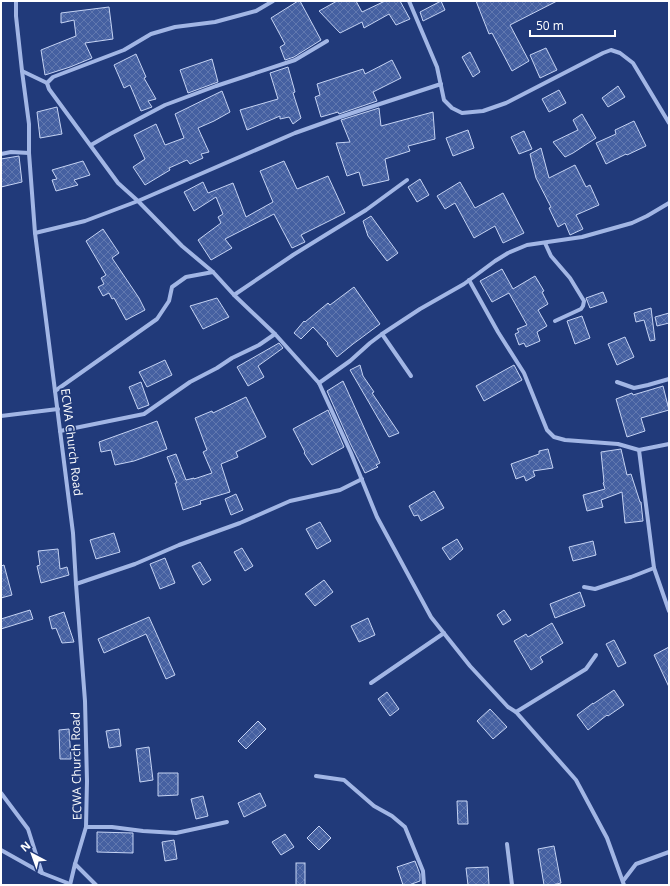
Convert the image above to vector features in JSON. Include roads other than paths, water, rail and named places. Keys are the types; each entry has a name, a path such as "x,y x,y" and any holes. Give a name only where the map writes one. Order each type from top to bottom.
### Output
{"street":[{"name":"ECWA Church Road","path":"16,1 22,71 29,124 29,153 35,233 73,533 85,701 87,781 86,827 70,885"},
{"path":"47,83 53,77 124,50 151,34 175,27 215,22 256,11 273,1"},
{"path":"409,1 437,67 444,100 452,108 462,113 483,111 506,103 611,50 620,52 633,63 669,123"},
{"path":"91,145 165,105 216,86 295,60 327,41"},
{"path":"22,71 47,83 49,89 118,182 182,246 213,272 234,295 275,334 319,383 351,453 377,517 431,616 470,666 508,706 516,712 576,780 606,838 624,883"},
{"path":"35,233 85,221 138,201 296,133 441,84"},
{"path":"1,154 11,152 29,153"},
{"path":"234,295 293,255 366,210 407,180"},
{"path":"319,383 350,362 382,334 420,309 464,284 508,253 527,245 582,237 632,223 669,203"},
{"path":"545,243 551,256 570,278 584,301 581,310 555,321"},
{"path":"55,391 157,318 169,301 172,287 186,277 213,272"},
{"path":"468,280 524,373 547,430 554,437 565,440 618,444 639,450 669,444"},
{"path":"60,431 144,414 190,382 218,368 232,358 259,345 275,334"},
{"path":"382,334 411,376"},
{"path":"617,382 634,388 669,378"},
{"path":"1,416 58,408"},
{"path":"639,450 654,568 669,611"},
{"path":"76,584 135,564 179,545 240,523 290,501 319,496 340,490 362,479"},
{"path":"584,587 595,589 654,568"},
{"path":"371,683 444,633"},
{"path":"516,712 586,669 596,655"},
{"path":"316,776 344,780 374,806 392,816 405,827 423,871 424,885"},
{"path":"1,793 28,829 42,874"},
{"path":"86,827 112,827 143,831 176,832 227,822"},
{"path":"507,844 512,885"},
{"path":"1,850 42,874 70,885"},
{"path":"624,883 636,864 669,852"},
{"path":"75,864 96,885"}]}
